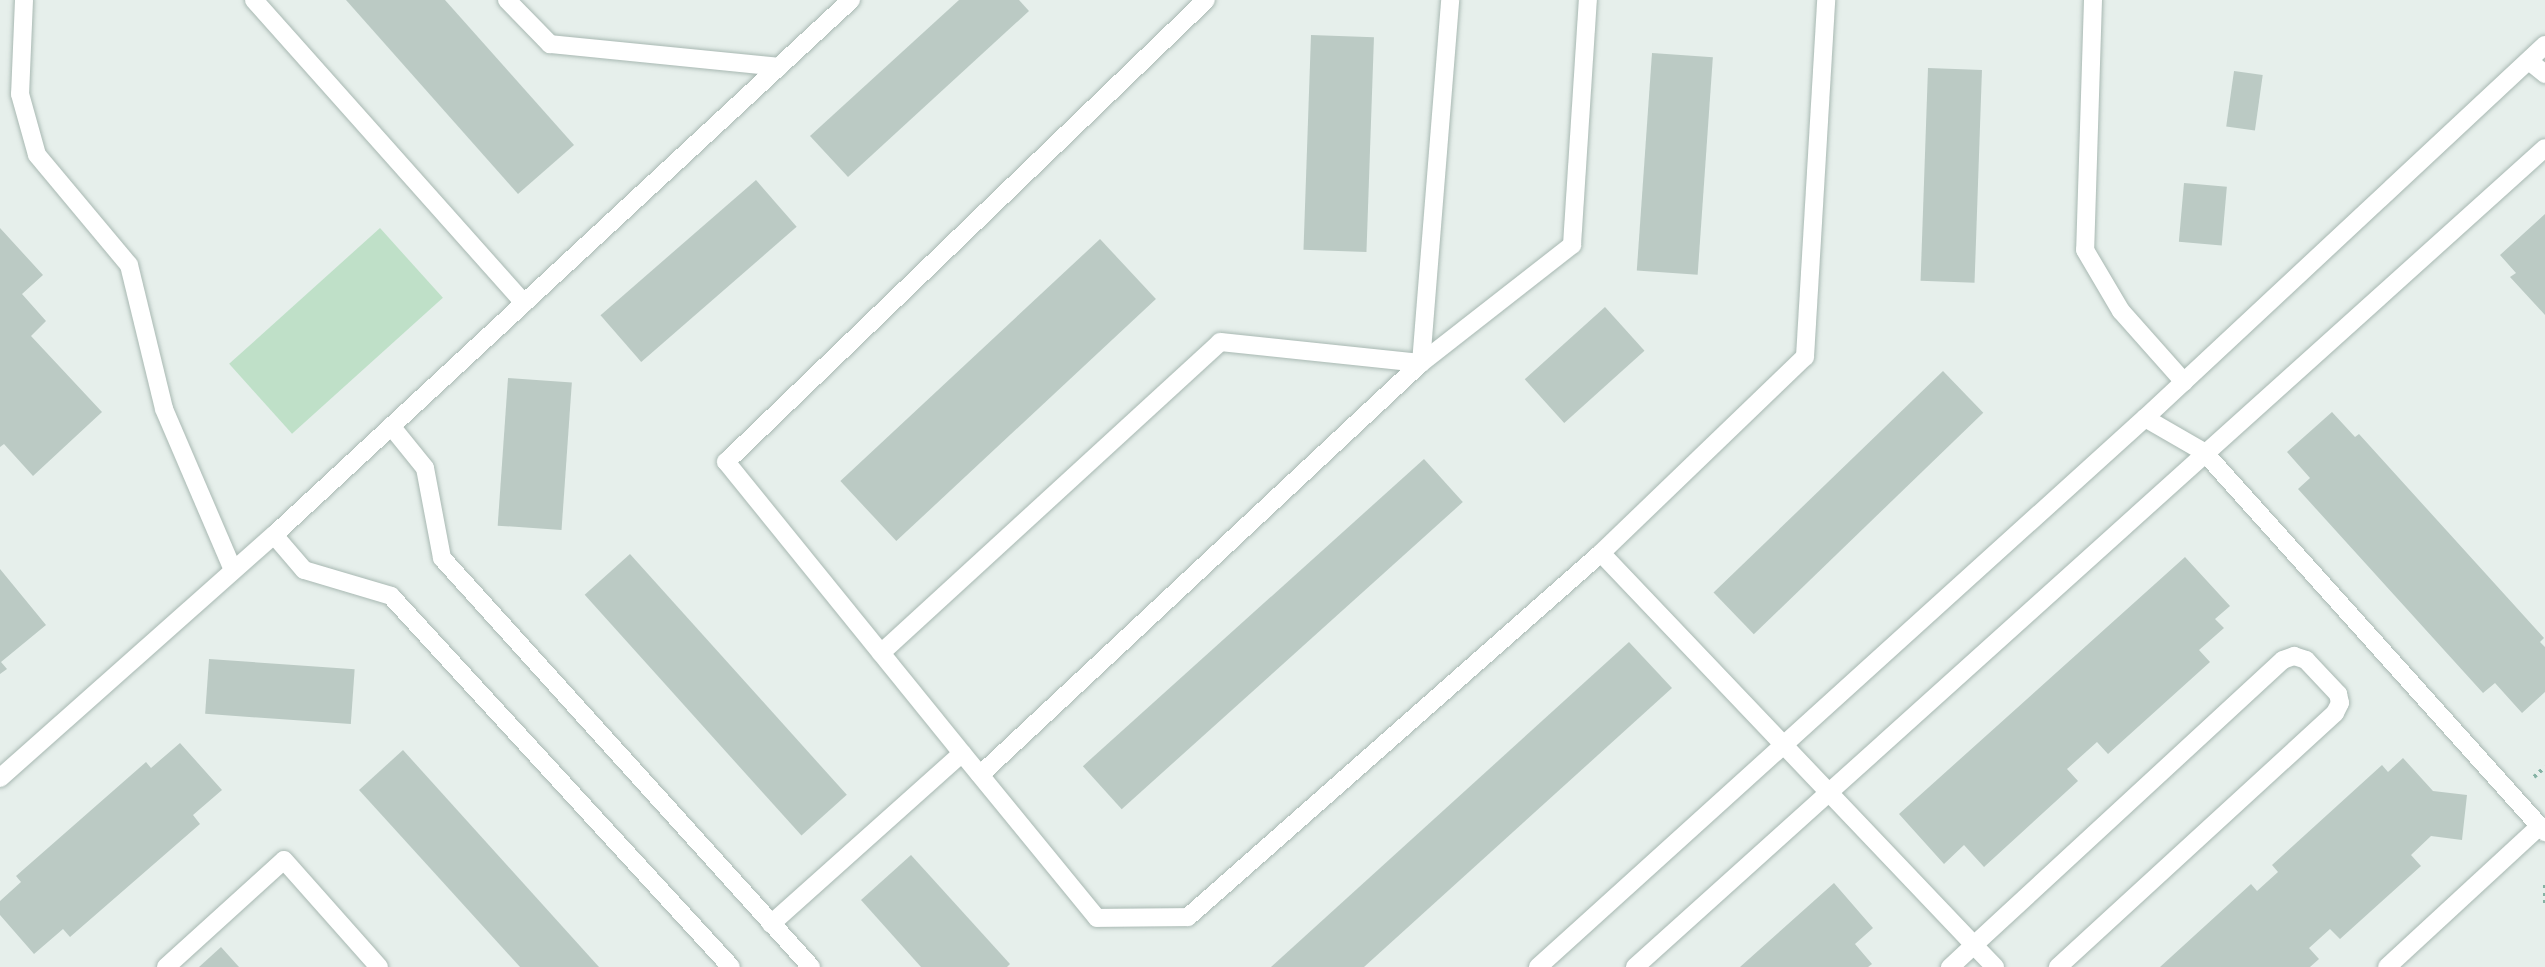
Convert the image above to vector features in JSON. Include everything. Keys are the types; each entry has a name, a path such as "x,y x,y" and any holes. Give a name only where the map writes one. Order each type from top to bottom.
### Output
{"street":[{"path":"24,0 20,94 37,155 129,265 164,409 233,570"},
{"path":"254,0 524,303"},
{"path":"507,0 550,44 779,67"},
{"path":"0,778 274,535 851,0"},
{"path":"1206,0 726,462 1097,918 1188,917 1601,553 1805,357 1826,0"},
{"path":"1421,363 1450,0"},
{"path":"980,775 1421,363 1572,245 1588,0"},
{"path":"2093,0 2085,250 2121,311 2184,381"},
{"path":"1538,967 2145,418 2545,45"},
{"path":"2529,61 2545,74"},
{"path":"1635,967 2204,452 2545,148"},
{"path":"880,653 1220,342 1421,363"},
{"path":"2145,418 2204,452 2543,829 2387,967"},
{"path":"391,426 425,468 442,558 811,967"},
{"path":"274,535 304,570 391,596 731,967"},
{"path":"1601,553 1995,967"},
{"path":"1950,967 2283,660 2294,656 2306,660 2338,694 2340,703 2335,713 2058,967"},
{"path":"771,924 962,753"},
{"path":"166,967 284,860 379,967"}],"path":[{"path":"2545,885 2545,909"}],"green space":[{"path":"380,228 443,298 292,434 229,364"}],"building":[{"path":"346,0 445,0 574,145 518,194"},
{"path":"959,0 1019,0 1029,11 848,177 810,136"},
{"path":"1311,35 1374,37 1366,252 1303,250"},
{"path":"1652,53 1713,57 1698,275 1637,270"},
{"path":"1928,68 1982,70 1975,283 1921,281"},
{"path":"2234,71 2263,75 2255,130 2226,126"},
{"path":"756,180 797,227 641,362 601,315"},
{"path":"2184,183 2227,187 2222,246 2179,242"},
{"path":"2545,214 2545,315 2510,277 2516,273 2500,255"},
{"path":"0,228 43,275 22,294 46,321 31,336 102,412 33,476 4,444 0,447"},
{"path":"1100,239 1156,299 896,541 840,481"},
{"path":"1605,307 1644,351 1564,423 1525,379"},
{"path":"1943,371 1983,413 1754,634 1714,593"},
{"path":"508,378 572,382 562,530 498,526"},
{"path":"2332,412 2355,437 2359,434 2544,638 2540,642 2545,647 2545,692 2522,713 2495,683 2483,693 2298,489 2310,478 2287,452"},
{"path":"1424,459 1463,502 1122,809 1083,766"},
{"path":"630,554 847,795 801,836 585,595"},
{"path":"2185,557 2230,606 2215,619 2224,628 2199,650 2210,662 2108,754 2097,742 2067,769 2078,781 1984,867 1964,845 1944,864 1899,814"},
{"path":"0,569 46,625 1,662 7,669 0,674"},
{"path":"1629,642 1672,688 1364,967 1271,967"},
{"path":"209,659 355,669 351,724 205,714"},
{"path":"180,743 222,790 193,815 200,824 70,937 63,929 34,954 0,915 0,901 21,882 16,876 146,762 151,768"},
{"path":"403,750 599,967 520,967 359,790"},
{"path":"2403,758 2433,791 2467,795 2462,840 2431,836 2411,855 2421,866 2340,939 2330,929 2309,948 2319,959 2310,967 2160,967 2251,884 2257,891 2278,872 2272,865 2382,765 2388,772"},
{"path":"911,855 1010,964 1007,967 921,967 861,900"},
{"path":"1834,883 1873,928 1855,944 1872,964 1868,967 1740,967"},
{"path":"221,947 239,967 199,967"}]}
